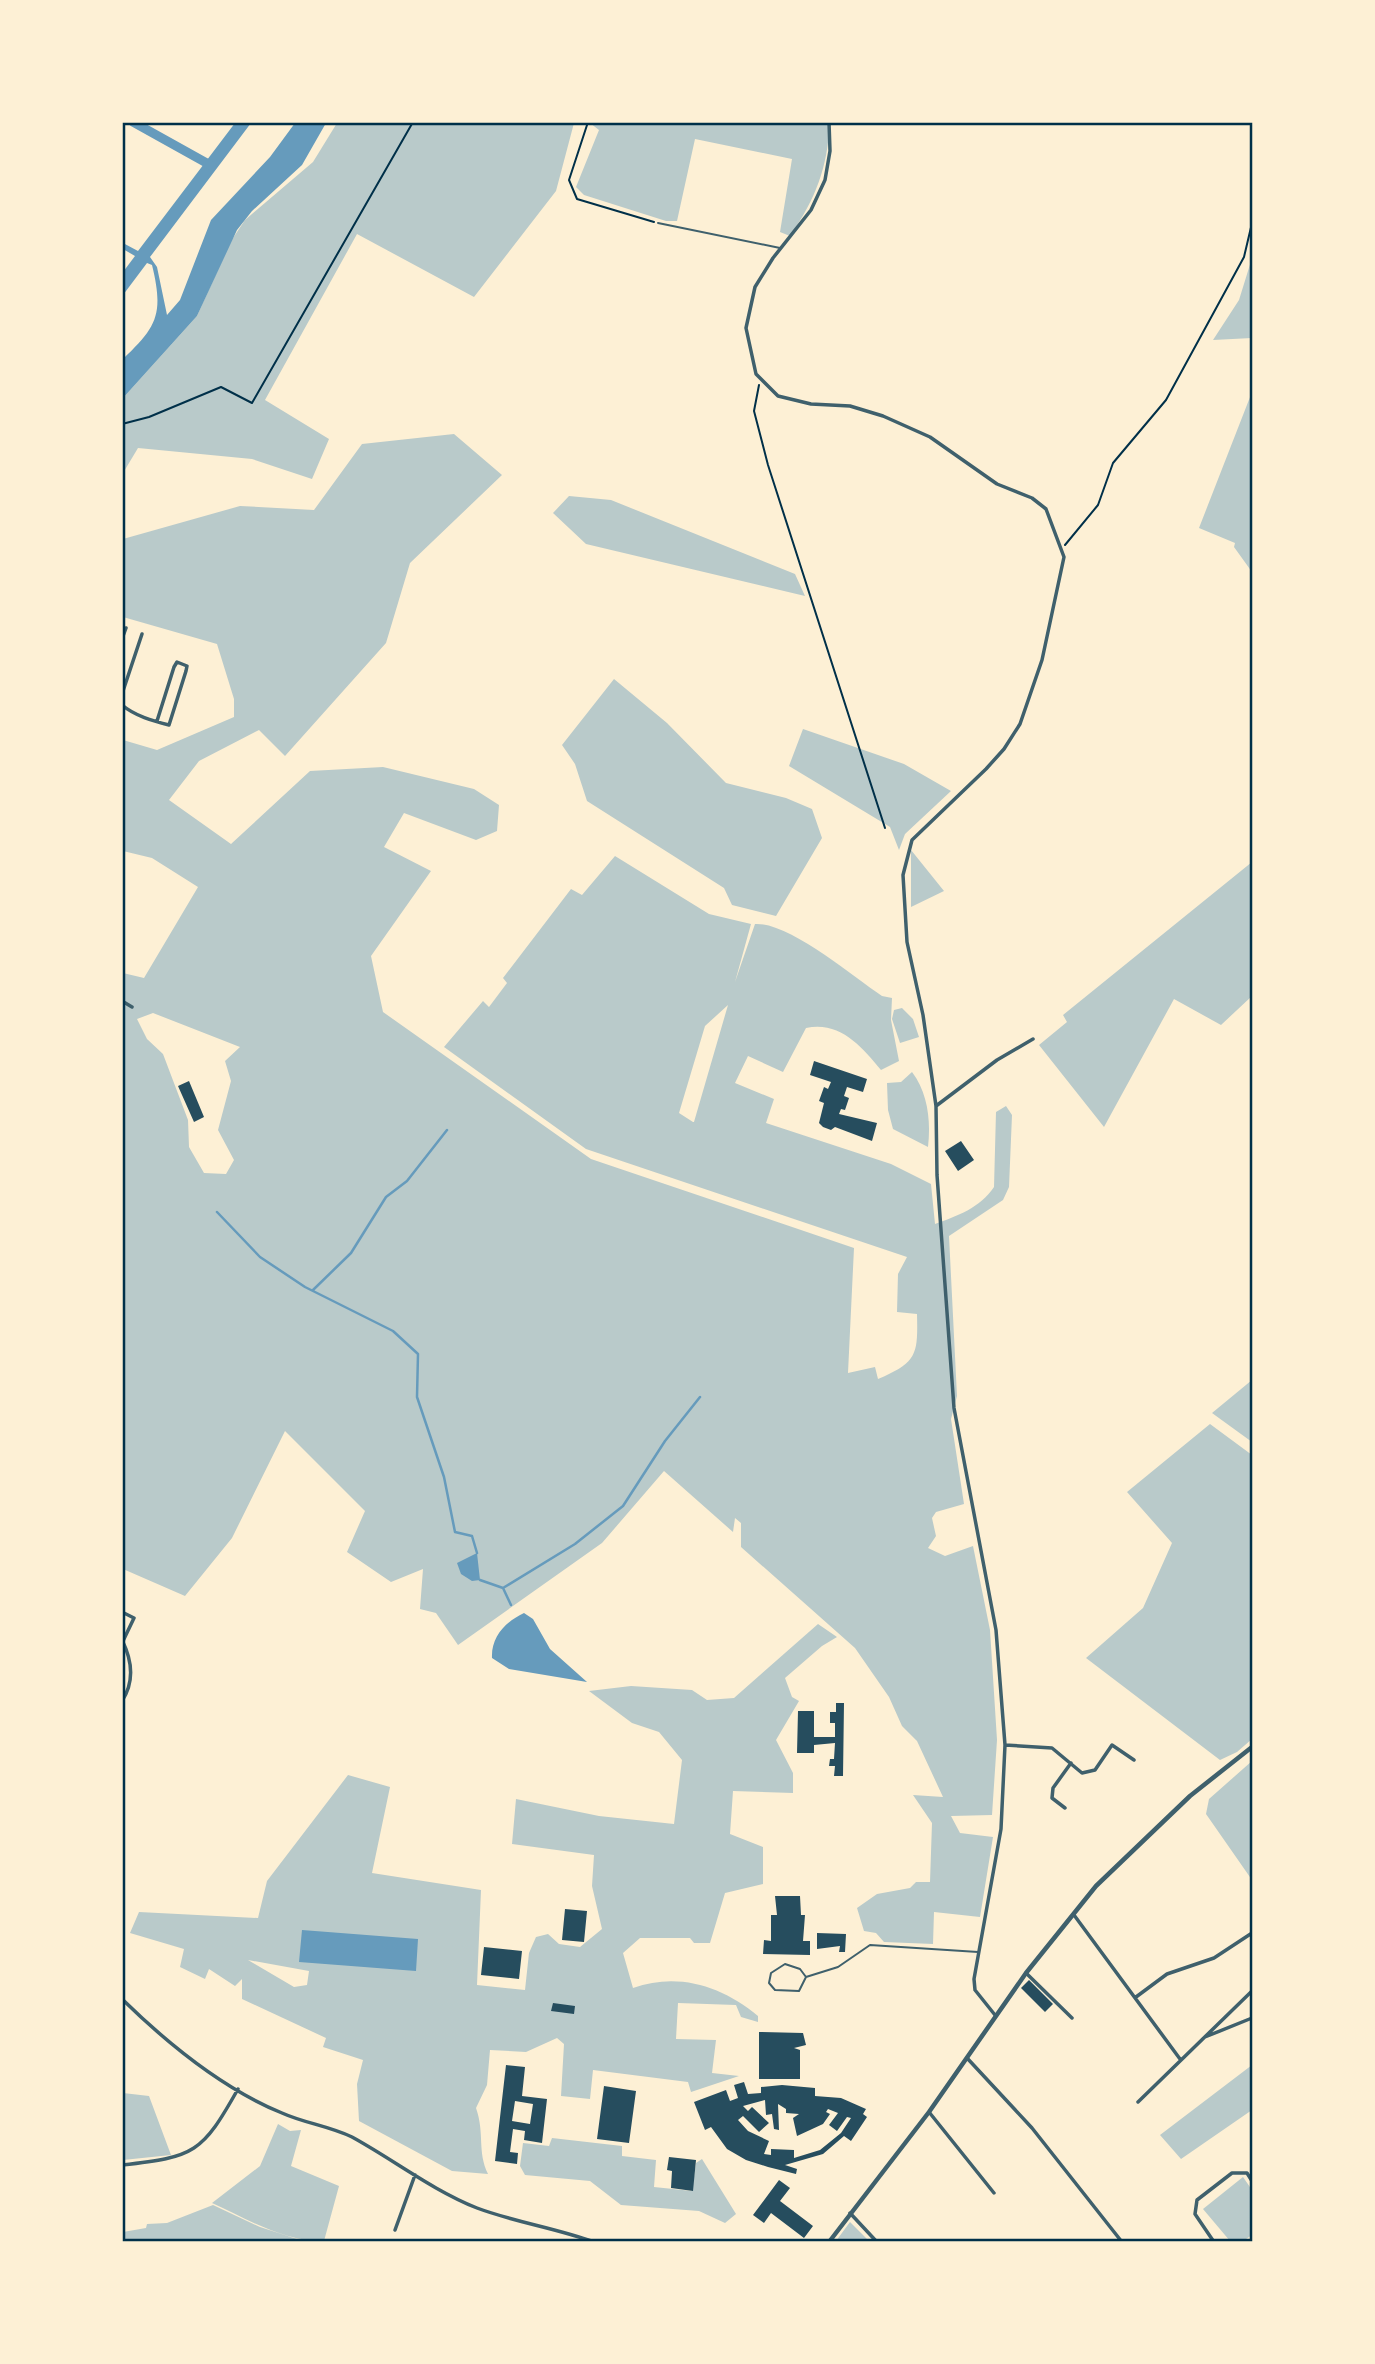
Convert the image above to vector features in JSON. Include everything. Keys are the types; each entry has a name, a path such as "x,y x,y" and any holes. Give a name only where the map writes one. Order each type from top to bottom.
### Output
{"street":[{"path":"829,122 830,150 825,180 810,210 755,287 746,328 756,374 778,396 811,404 850,406 883,416 930,437 997,484 1032,498 1046,509 1061,549 1061,571 1042,660 1020,724 1004,749 912,840 906,854 903,875 907,943 923,1015 936,1107 937,1175 954,1408 996,1630 1005,1745 1001,1829 978,1952 975,1990 995,2015"},
{"path":"122,639 126,628"},
{"path":"122,694 142,634"},
{"path":"122,705 157,721 164,724 172,723 187,666 182,662 177,662 174,667 157,721"},
{"path":"122,1001 132,1007"},
{"path":"936,1107 997,1060 1033,1039"},
{"path":"122,1612 134,1618 123,1641 131,1661 131,1678 122,1701"},
{"path":"1005,1745 1052,1748 1082,1773 1096,1770 1112,1745 1134,1760"},
{"path":"829,2242 929,2112 1026,1973 1096,1886 1190,1796 1252,1747"},
{"path":"1065,1808 1052,1798 1053,1788 1071,1763"},
{"path":"1074,1915 1180,2059"},
{"path":"1136,1997 1167,1974 1214,1958 1252,1933"},
{"path":"1026,1973 1072,2018"},
{"path":"1138,2102 1252,1991"},
{"path":"122,1999 154,2031 238,2089 283,2114 309,2120 351,2137 479,2209 556,2228 594,2242"},
{"path":"1203,2038 1252,2018"},
{"path":"967,2058 1032,2128 1122,2242"},
{"path":"122,2165 171,2160 193,2151 215,2130 238,2089"},
{"path":"929,2112 993,2193"},
{"path":"1214,2242 1195,2214 1197,2200 1233,2173 1247,2173 1252,2181"},
{"path":"395,2230 415,2175"},
{"path":"850,2213 877,2242"}],"lane":[{"path":"658,223 780,249"},
{"path":"806,1978 797,1966 785,1964 771,1973 769,1983 775,1990 799,1990 806,1978 838,1967 870,1945 881,1948 978,1952"}],"path":[{"path":"122,424 149,418 221,387 252,403 413,122"},
{"path":"588,122 569,180 577,199 658,223"},
{"path":"1061,549 1098,505 1114,463 1166,400 1244,257 1252,223"},
{"path":"760,378 754,411 768,465 884,828"}],"shaded area":[{"path":"337,123 574,123 556,191 474,297 357,234 265,400 329,439 312,479 252,459 138,448 123,473 123,398 197,316 231,241 245,220 313,162"},
{"path":"590,123 830,123 819,182 807,209 790,236 780,232 792,159 695,139 677,221 666,221 584,195 576,187 599,130"},
{"path":"1252,258 1252,338 1213,340 1239,300"},
{"path":"1252,392 1252,572 1234,547 1235,543 1199,528"},
{"path":"454,434 502,475 410,563 386,643 285,756 259,730 199,761 169,800 231,844 310,771 383,767 474,789 499,805 497,831 476,840 404,813 384,847 431,871 371,956 383,1012 591,1159 854,1248 848,1373 875,1367 878,1379 901,1367 912,1356 917,1339 917,1314 897,1312 898,1274 907,1257 586,1149 444,1047 483,1001 489,1007 507,983 503,978 571,889 582,895 615,856 709,914 751,924 735,982 755,924 769,926 802,941 882,996 892,998 891,1020 899,1061 881,1070 849,1037 829,1028 806,1028 783,1072 748,1056 735,1083 774,1099 766,1123 891,1164 931,1184 935,1224 975,1206 994,1187 996,1112 1006,1106 1012,1115 1009,1187 1003,1200 949,1236 957,1396 951,1419 964,1504 936,1512 932,1518 936,1536 928,1548 945,1556 973,1546 990,1630 997,1740 992,1815 951,1816 960,1833 993,1837 980,1917 934,1912 933,1944 884,1942 876,1933 864,1931 857,1908 877,1894 910,1888 916,1882 930,1882 932,1823 913,1795 943,1797 917,1741 902,1726 889,1697 855,1648 741,1547 741,1523 735,1518 733,1532 664,1471 602,1543 458,1645 436,1613 420,1609 423,1569 391,1582 347,1552 365,1511 285,1431 232,1538 185,1596 123,1569 123,973 144,978 198,887 152,858 123,851 123,740 157,750 234,717 234,699 217,644 123,617 123,539 240,506 314,510 362,444","holes":["728,1005 694,1122 693,1122 679,1113 705,1026","153,1013 240,1047 225,1061 231,1081 218,1130 234,1160 226,1174 204,1173 189,1147 188,1120 163,1054 147,1039 137,1019"]},
{"path":"569,496 611,500 795,574 805,596 586,544 553,513"},
{"path":"614,679 667,723 726,783 786,798 812,809 822,838 776,916 732,905 724,888 587,801 575,764 562,745"},
{"path":"803,729 904,764 951,791 905,834 899,850 890,827 789,766"},
{"path":"911,850 944,891 911,907"},
{"path":"1252,862 1252,996 1221,1025 1174,999 1104,1127 1039,1045 1067,1022 1063,1015"},
{"path":"902,1008 913,1019 919,1037 900,1043 892,1019 894,1010"},
{"path":"912,1072 922,1089 927,1108 928,1147 893,1129 888,1110 887,1083 901,1082"},
{"path":"1252,1380 1252,1442 1212,1413"},
{"path":"1210,1424 1252,1455 1252,1739 1237,1752 1220,1760 1086,1658 1143,1608 1172,1543 1127,1492"},
{"path":"818,1624 837,1637 822,1646 785,1678 792,1697 799,1701 776,1740 793,1773 793,1793 733,1791 730,1834 763,1847 763,1884 725,1893 710,1943 694,1943 690,1938 640,1938 623,1953 633,1988 666,1981 699,1985 730,1997 758,2016 758,2022 741,2017 736,2005 678,2003 676,2039 716,2040 712,2073 739,2076 691,2092 688,2082 593,2070 590,2099 561,2096 564,2044 557,2038 526,2052 490,2050 487,2085 476,2108 488,2174 452,2171 359,2121 357,2084 363,2060 323,2047 326,2038 242,1999 242,1979 235,1986 209,1969 205,1979 180,1967 184,1949 130,1933 139,1912 258,1918 267,1881 348,1775 390,1787 372,1873 481,1890 477,1985 525,1990 529,1953 536,1937 548,1934 559,1944 580,1947 602,1929 592,1886 594,1855 512,1844 516,1799 599,1816 674,1824 682,1760 659,1732 632,1723 589,1691 631,1686 692,1690 707,1700 734,1698","holes":["248,1960 309,1971 307,1985 294,1987"]},
{"path":"1252,1761 1252,1880 1206,1814 1209,1799"},
{"path":"1252,2065 1252,2110 1181,2159 1160,2135"},
{"path":"123,2093 149,2096 171,2155 123,2160"},
{"path":"278,2124 290,2131 301,2130 291,2166 339,2186 324,2241 281,2234 212,2203 260,2166"},
{"path":"552,2138 622,2146 622,2156 656,2160 654,2187 692,2191 696,2163 702,2159 736,2214 725,2223 699,2211 621,2205 590,2181 525,2175 520,2166 523,2143 549,2146"},
{"path":"1243,2177 1252,2190 1252,2235 1243,2241 1230,2241 1203,2209"},
{"path":"213,2205 260,2227 303,2241 123,2241 123,2232 146,2228 147,2224 167,2223"},
{"path":"850,2222 869,2241 836,2241"}],"water":[{"path":"235,123 251,123 150,257 157,267 167,315 180,300 211,220 270,157 295,123 326,123 302,165 252,211 237,230 197,316 123,398 123,359 150,328 155,318 157,296 152,265 147,263 123,295 123,272 135,256 123,249 123,243 138,251"},
{"path":"477,1553 480,1580 472,1581 461,1574 457,1563"},
{"path":"524,1613 533,1619 550,1649 587,1682 509,1669 492,1658 494,1643 500,1631"},
{"path":"302,1930 418,1939 416,1971 299,1962"}],"building":[{"path":"814,1061 867,1079 863,1092 847,1087 844,1096 849,1098 845,1110 841,1109 839,1114 877,1123 872,1141 835,1127 831,1130 819,1123 824,1103 819,1101 824,1087 828,1089 831,1082 810,1075"},
{"path":"189,1081 204,1117 194,1122 178,1086"},
{"path":"961,1141 974,1160 958,1171 945,1151"},
{"path":"836,1703 844,1703 843,1776 834,1776 835,1766 829,1766 830,1759 834,1759 835,1743 814,1745 814,1753 797,1753 798,1711 814,1711 814,1737 835,1737 835,1723 830,1723 830,1712 836,1712"},
{"path":"775,1896 800,1896 801,1915 805,1915 803,1941 810,1941 810,1955 763,1954 764,1940 771,1941 771,1915 777,1915"},
{"path":"565,1909 587,1911 584,1942 562,1940"},
{"path":"817,1933 846,1934 845,1952 839,1952 840,1946 817,1949"},
{"path":"484,1947 522,1951 519,1979 481,1975"},
{"path":"1029,1980 1053,2004 1045,2012 1021,1988"},
{"path":"553,2003 575,2006 574,2014 551,2011"},
{"path":"759,2032 803,2033 806,2045 794,2048 800,2050 800,2079 759,2079"},
{"path":"506,2065 525,2067 522,2096 547,2099 542,2143 524,2140 525,2131 513,2129 510,2152 518,2153 517,2164 495,2161","holes":["515,2101 533,2104 530,2124 512,2121"]},
{"path":"744,2082 748,2094 761,2093 761,2087 782,2085 815,2088 815,2096 841,2098 866,2109 863,2114 867,2117 851,2141 844,2136 823,2154 785,2165 797,2169 796,2174 746,2160 727,2149 711,2127 705,2130 694,2102 726,2090 730,2101 738,2098 734,2085","holes":["765,2100 766,2115 772,2114 774,2129 779,2130 778,2104 786,2109 786,2113 799,2114 793,2118 797,2136 823,2124 830,2114 826,2112 828,2109 838,2113 829,2125 837,2131 847,2117 851,2118 841,2133 820,2150 794,2158 794,2150 771,2149 771,2155 764,2154 769,2141 748,2131 738,2120 743,2116 759,2132 769,2123 752,2107 748,2111 743,2106"]},
{"path":"604,2086 636,2091 629,2143 597,2139"},
{"path":"669,2157 696,2160 693,2191 671,2188 672,2171 667,2170"},
{"path":"779,2180 790,2188 780,2201 813,2226 804,2238 771,2213 764,2223 753,2215"}],"waterway":[{"path":"133,122 212,166"},
{"path":"313,1290 351,1253 386,1197 407,1181 447,1130"},
{"path":"217,1212 260,1257 305,1287 393,1331 418,1354 417,1397 444,1477 455,1532 472,1536 477,1553"},
{"path":"503,1588 575,1544 623,1506 665,1441 700,1397"},
{"path":"480,1580 503,1588 511,1605"}]}
